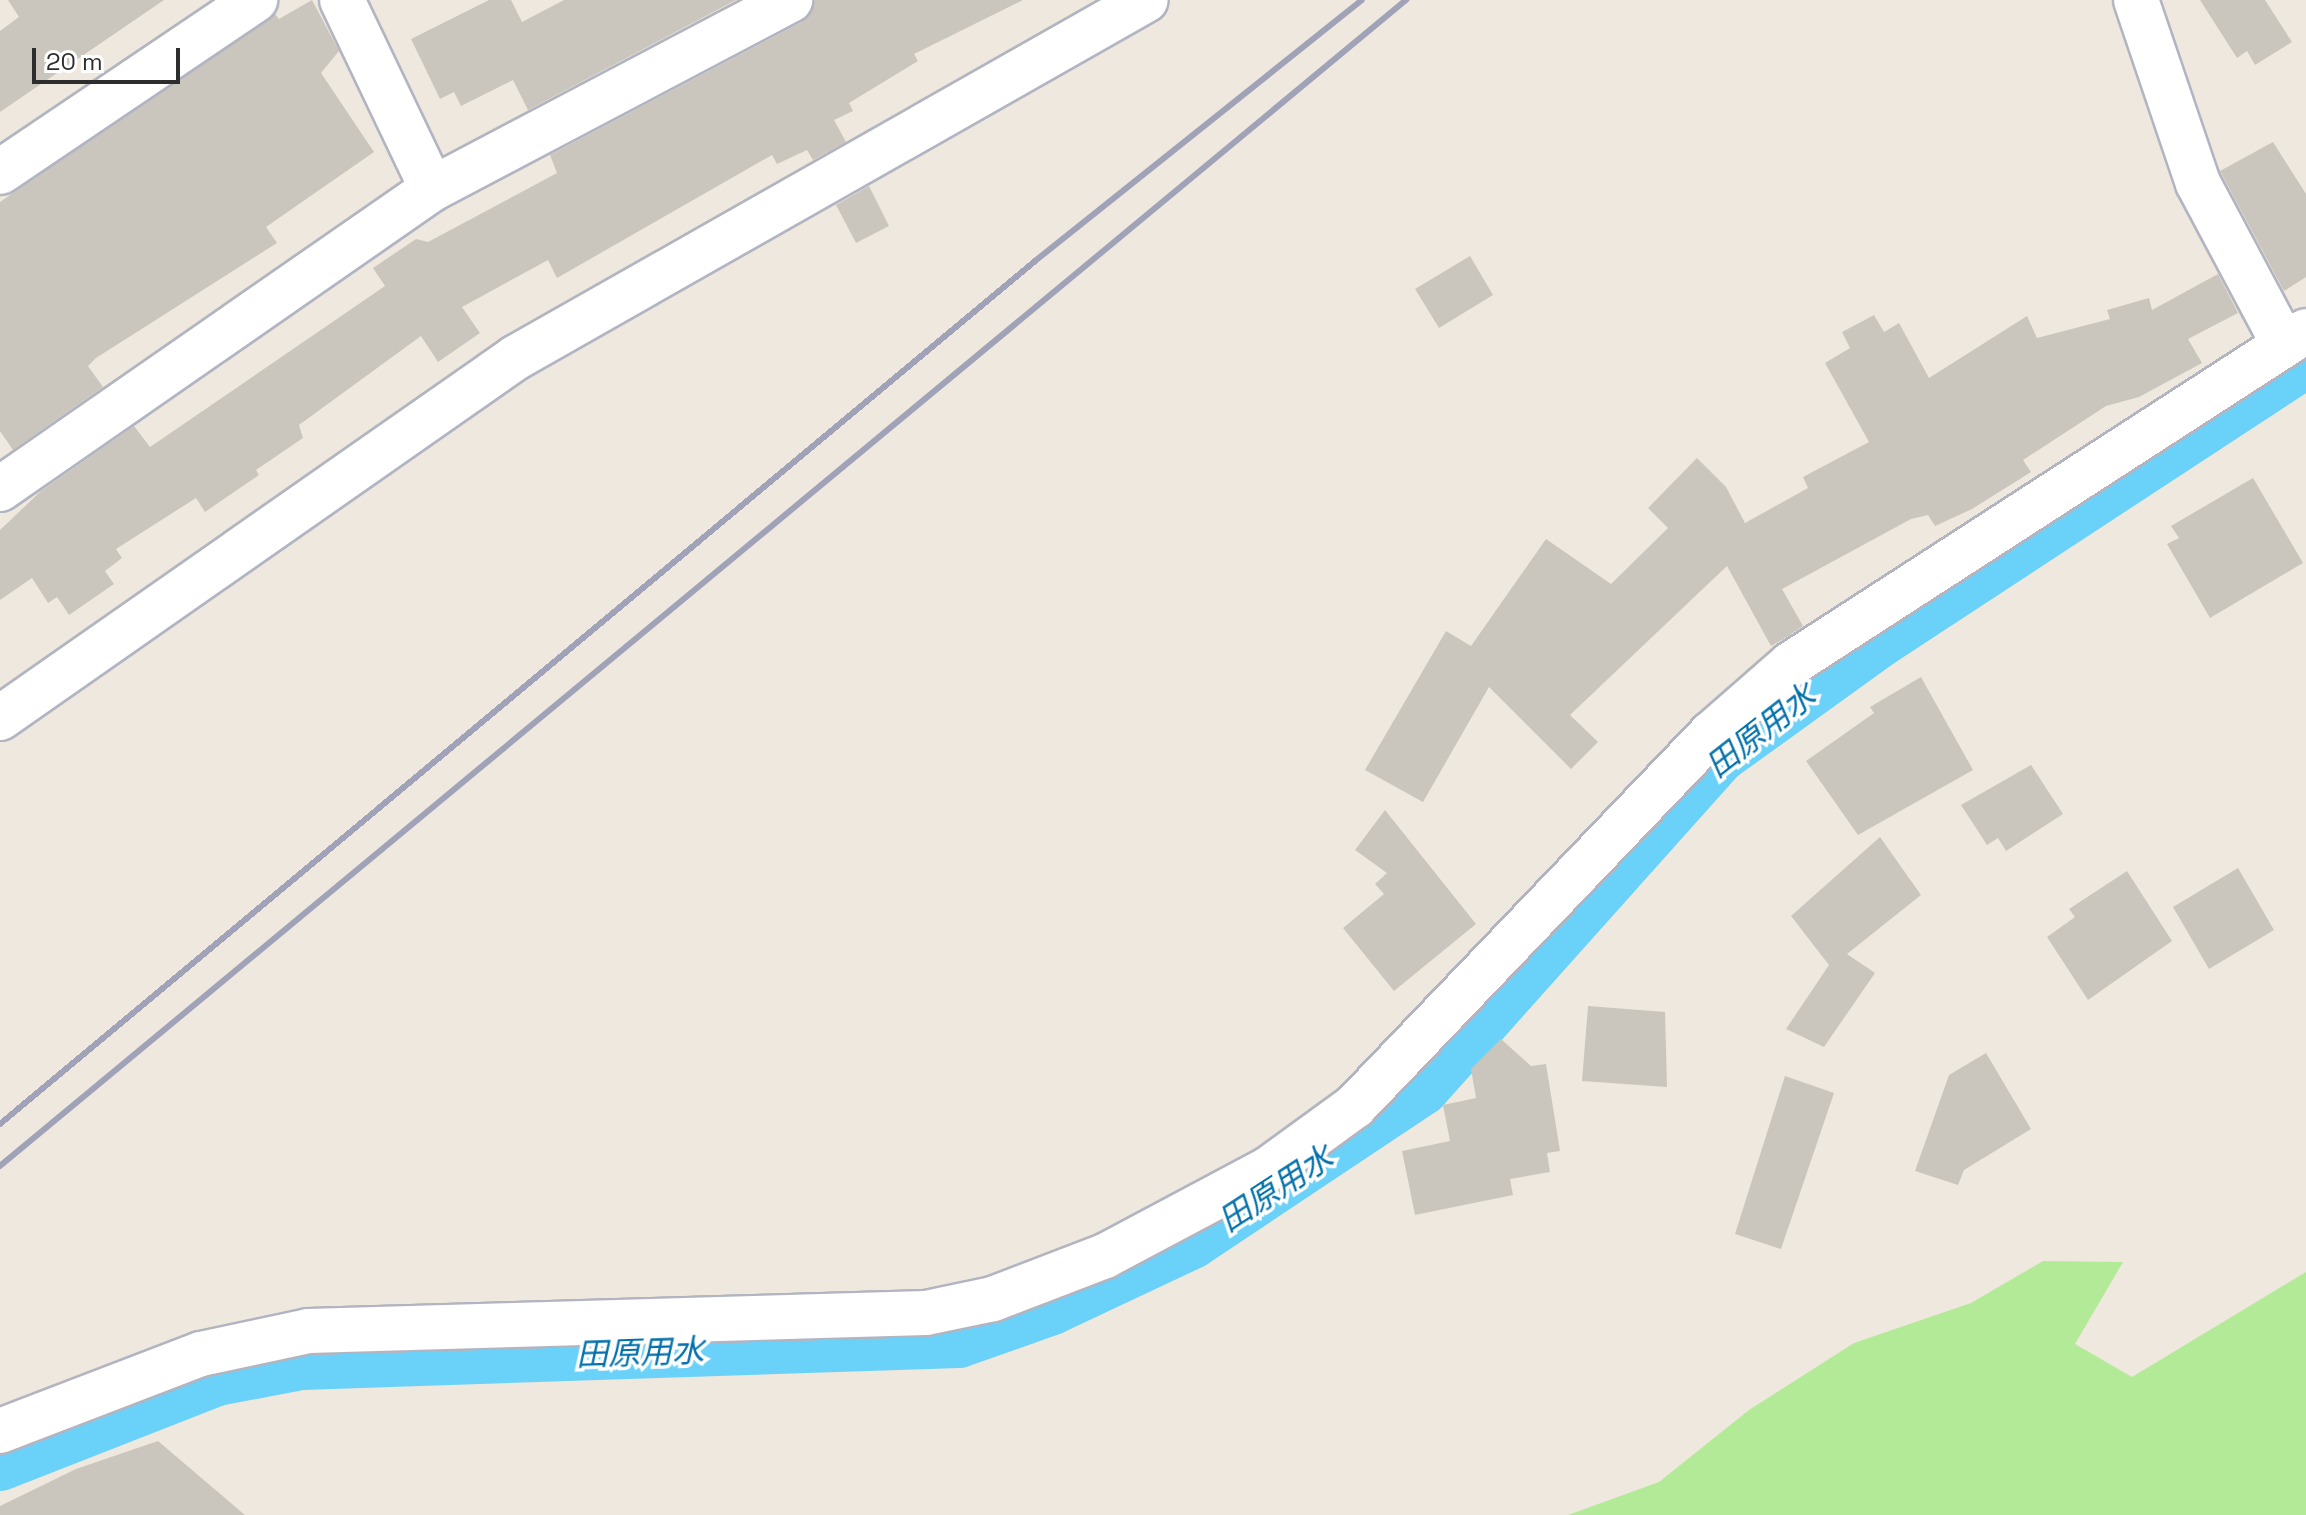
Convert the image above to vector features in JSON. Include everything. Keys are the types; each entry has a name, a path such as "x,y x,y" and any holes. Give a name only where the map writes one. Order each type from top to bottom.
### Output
{"street":[{"path":"0,172 255,0"},
{"path":"342,0 432,189"},
{"path":"0,489 432,189 790,0"},
{"path":"0,718 515,358 1146,0"},
{"path":"0,1431 201,1354 308,1331 926,1313 993,1299 1105,1256 1267,1170 1355,1106 1711,734 1791,664 2295,338 2198,183 2136,0"}],"green space":[{"path":"2043,1261 2123,1262 2075,1344 2132,1377 2306,1272 2306,1515 1568,1515 1659,1482 1749,1410 1854,1343 1971,1303"}],"building":[{"path":"8,0 164,0 0,112 0,31 19,17"},
{"path":"312,0 339,51 321,73 374,152 266,227 277,243 96,358 88,366 103,387 13,450 0,431 0,202 275,14 279,19"},
{"path":"489,0 511,0 522,22 564,0 736,0 528,110 513,80 461,106 454,92 440,99 411,39"},
{"path":"815,0 1023,0 914,54 918,61 849,103 853,111 834,120 846,142 813,160 807,150 777,164 772,155 557,278 548,260 462,307 480,333 438,362 421,336 299,425 303,438 256,470 259,475 205,512 196,498 116,549 122,558 105,571 114,584 69,615 57,597 48,603 32,578 0,600 0,530 41,491 134,426 150,447 385,286 373,268 416,239 428,242 557,173 550,155 802,22"},
{"path":"2200,0 2265,0 2292,42 2255,65 2247,51 2237,58"},
{"path":"2273,142 2306,194 2306,277 2284,291 2220,171"},
{"path":"869,186 889,226 856,243 836,205"},
{"path":"1470,256 1493,295 1439,328 1415,289"},
{"path":"2218,274 2238,313 2188,339 2202,363 2139,397 2106,406 2023,460 2031,472 1972,509 1935,526 1928,515 1911,519 1782,589 1803,626 1788,636 1771,646 1727,566 1570,715 1598,742 1571,769 1489,687 1423,802 1365,770 1446,631 1471,646 1546,539 1611,584 1668,528 1648,508 1697,458 1726,487 1745,523 1808,488 1803,477 1869,442 1825,363 1850,348 1842,332 1874,315 1884,332 1899,323 1929,378 2027,316 2037,338 2110,319 2107,310 2149,298 2152,310"},
{"path":"2253,478 2303,563 2210,618 2167,544 2179,538 2171,526"},
{"path":"1921,677 1973,770 1858,835 1806,761 1874,713 1870,707"},
{"path":"2031,765 2063,814 2006,851 1998,838 1987,845 1961,805"},
{"path":"1385,810 1476,924 1394,991 1343,928 1384,894 1375,884 1387,873 1355,850"},
{"path":"1880,837 1921,895 1847,954 1875,973 1824,1047 1786,1029 1829,965 1791,916"},
{"path":"2238,868 2274,930 2209,969 2173,907"},
{"path":"2127,871 2172,941 2088,1000 2047,937 2075,917 2069,909"},
{"path":"1588,1006 1665,1012 1667,1087 1582,1081"},
{"path":"1501,1039 1531,1066 1546,1064 1560,1151 1547,1153 1550,1172 1510,1179 1513,1195 1415,1215 1402,1151 1450,1141 1443,1105 1476,1098 1471,1069"},
{"path":"1986,1053 2031,1129 1964,1170 1958,1185 1915,1171 1949,1075"},
{"path":"1785,1076 1834,1093 1781,1249 1735,1234"},
{"path":"158,1441 245,1515 0,1515 0,1506 76,1469"}],"waterway":[{"name":"田原用水","path":"0,1465 217,1380 302,1364 959,1342 1052,1309 1192,1243 1423,1089 1721,756 1879,642 2306,362"}],"railway":[{"path":"0,1124 1035,261 1362,0"},
{"path":"0,1166 1406,0"}]}
